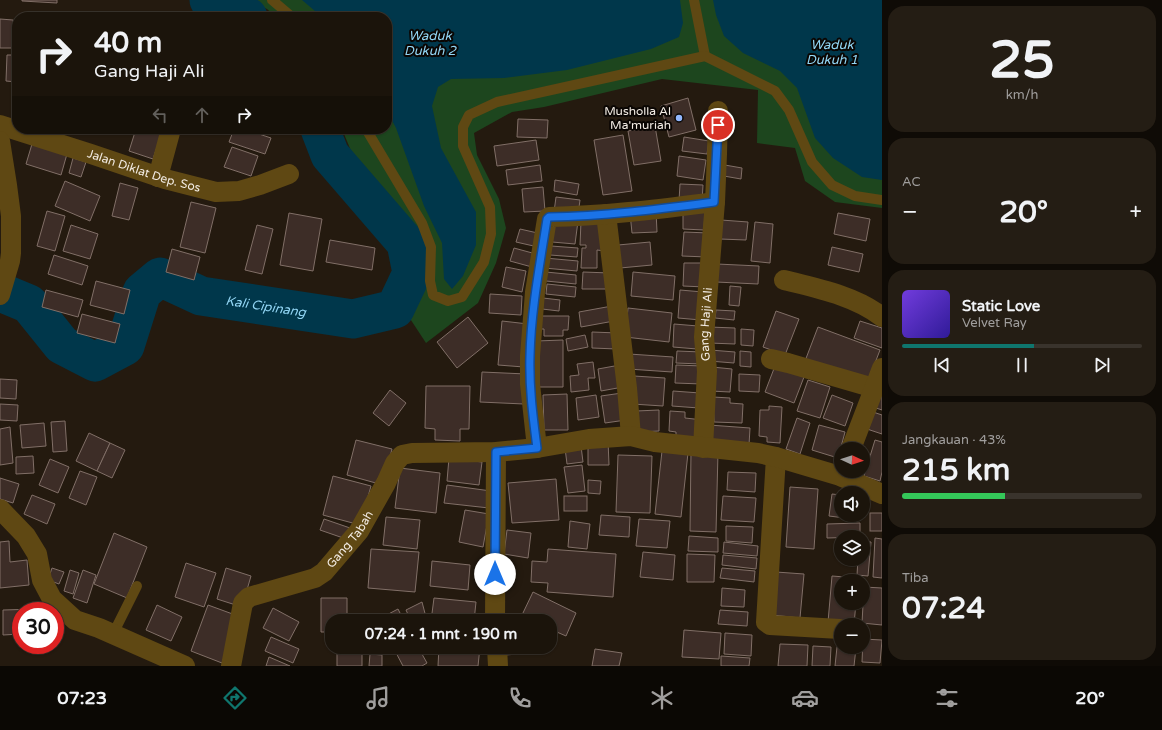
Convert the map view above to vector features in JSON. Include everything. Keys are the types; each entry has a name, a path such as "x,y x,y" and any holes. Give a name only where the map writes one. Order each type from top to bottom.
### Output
{"street":[{"name":"Gang Haji Ali","path":"703,448 707,371 704,337 717,154 718,111"},
{"name":"Jalan Diklat Dep. Sos","path":"0,124 12,128"},
{"name":"Jalan Diklat Dep. Sos","path":"30,134 158,177 216,192 238,191 260,185 289,174"},
{"path":"158,177 170,134"},
{"path":"0,141 11,216 10,261 0,295"},
{"path":"537,448 530,384 530,356 535,292 547,219 549,217 587,216 714,202"},
{"path":"606,214 631,436"},
{"path":"784,280 844,297 874,310 882,317"},
{"path":"771,359 874,388"},
{"path":"853,442 882,368"},
{"path":"495,614 496,452 537,448 589,439 631,436 656,442 758,453 834,471"},
{"name":"Gang Tabah","path":"231,666 243,603 249,597 315,578 324,572 359,531 395,463 402,455 425,453 496,452"},
{"path":"776,457 766,622 770,625 834,629"},
{"path":"851,478 882,494"},
{"path":"0,509 26,536 37,554 42,580 52,599 75,620 99,628 185,666"},
{"path":"497,654 498,666"}],"lane":[{"path":"272,0 286,12"},
{"path":"694,0 705,56"},
{"path":"369,134 422,224 431,247 430,282 434,295 448,301 462,297 484,262 491,234 490,207 463,146 463,127 469,116 497,102 705,56 775,91 789,110 812,162 832,184 855,196 882,200"},
{"path":"113,634 137,586"}],"green space":[{"path":"247,0 882,0 882,208 835,202 805,181 795,148 757,143 758,90 662,79 544,107 512,112 474,133 477,155 499,199 506,228 496,263 478,303 426,343 405,311 423,289 428,267 426,250 419,239 384,201 356,163 344,134 392,134 392,12 270,12"}],"water":[{"name":"Waduk Dukuh 2","path":"302,0 680,0 683,23 679,37 651,49 567,70 504,78 451,79 438,87 432,106 441,148 476,212 476,245 463,276 452,289 444,279 442,243 424,206 392,120 392,12 316,12"},
{"name":"Waduk Dukuh 1","path":"713,0 882,0 882,180 862,177 833,158 815,138 797,88 780,71 743,53 724,36 716,15"}],"building":[{"path":"57,0 57,3 22,1"},
{"path":"0,19 12,20 12,48 0,48"},
{"path":"7,55 12,55 12,82 6,81"},
{"name":"Musholla Al Ma'muriah","path":"688,98 696,130 669,137 661,106"},
{"path":"518,119 548,120 547,138 517,137"},
{"path":"655,126 661,161 634,165 628,131"},
{"path":"134,134 161,134 153,159 129,151"},
{"path":"232,134 259,134 271,138 265,154 229,142"},
{"path":"623,135 632,191 603,195 594,140"},
{"path":"684,137 709,141 707,154 682,151"},
{"path":"536,140 539,160 497,166 494,146"},
{"path":"32,144 67,154 61,175 26,164"},
{"path":"232,147 258,156 251,176 224,167"},
{"path":"679,156 706,160 703,180 677,176"},
{"path":"73,158 86,162 81,177 69,173"},
{"path":"719,164 742,168 741,179 718,175"},
{"path":"540,165 542,181 508,185 506,170"},
{"path":"555,180 579,184 577,195 554,191"},
{"path":"65,181 100,196 90,221 55,206"},
{"path":"120,183 138,188 129,220 112,216"},
{"path":"680,184 703,185 702,202 679,201"},
{"path":"543,187 545,211 524,212 522,189"},
{"path":"556,197 580,200 578,215 554,212"},
{"path":"191,202 216,208 205,253 180,247"},
{"path":"683,210 705,211 704,230 683,229"},
{"path":"47,211 65,216 55,251 37,246"},
{"path":"656,211 657,232 632,233 630,213"},
{"path":"289,213 322,219 313,271 280,265"},
{"path":"838,213 870,219 866,241 834,234"},
{"path":"554,218 578,221 575,244 552,242"},
{"path":"721,220 748,222 746,240 720,239"},
{"path":"581,221 600,222 605,251 597,250 597,268 581,268 582,248 586,248 586,245 580,245"},
{"path":"755,222 773,224 770,263 751,261"},
{"path":"71,225 98,234 90,259 63,251"},
{"path":"257,225 273,229 262,274 245,270"},
{"path":"520,229 542,234 538,247 516,242"},
{"path":"684,232 709,233 707,257 682,256"},
{"path":"330,240 375,248 372,270 326,262"},
{"path":"650,242 652,265 620,268 618,245"},
{"path":"551,246 578,248 577,257 550,255"},
{"path":"832,247 863,254 859,272 828,265"},
{"path":"514,248 536,254 532,267 510,261"},
{"path":"172,249 200,257 194,280 166,272"},
{"path":"54,255 88,266 82,285 48,274"},
{"path":"545,258 578,261 577,271 544,268"},
{"path":"684,263 706,263 705,287 683,286"},
{"path":"717,264 759,266 758,284 716,282"},
{"path":"506,267 526,271 522,292 502,287"},
{"path":"546,272 576,275 576,284 546,281"},
{"path":"583,272 610,273 609,289 582,289"},
{"path":"633,272 675,276 673,300 631,296"},
{"path":"96,281 130,290 124,314 90,305"},
{"path":"547,284 576,287 575,297 546,294"},
{"path":"730,286 741,287 739,306 729,305"},
{"path":"46,290 83,300 78,317 42,307"},
{"path":"680,290 703,292 701,320 678,318"},
{"path":"490,294 522,296 521,315 489,313"},
{"path":"543,298 560,300 559,311 542,309"},
{"path":"612,306 614,321 581,327 579,312"},
{"path":"628,308 672,313 669,342 625,337"},
{"path":"716,310 735,311 734,320 715,318"},
{"path":"776,311 799,319 785,355 763,347"},
{"path":"82,314 120,324 115,343 77,333"},
{"path":"538,316 569,316 568,330 563,330 563,336 544,336 544,329 538,329"},
{"path":"468,317 488,343 457,368 437,342"},
{"path":"502,321 528,324 524,367 498,365"},
{"path":"860,321 882,328 882,348 854,338"},
{"path":"674,324 698,326 697,349 673,347"},
{"path":"709,327 735,328 735,344 709,343"},
{"path":"818,327 880,350 867,384 805,361"},
{"path":"741,329 754,330 753,346 741,345"},
{"path":"592,332 618,333 617,349 592,348"},
{"path":"585,335 588,347 568,351 566,339"},
{"path":"563,340 563,387 537,387 536,341"},
{"path":"710,350 735,352 734,363 709,361"},
{"path":"677,351 702,352 701,364 676,363"},
{"path":"740,351 751,352 751,367 740,366"},
{"path":"629,354 673,357 672,372 628,369"},
{"path":"593,362 595,378 588,378 589,390 571,392 570,376 579,375 577,364"},
{"path":"620,365 623,387 601,391 598,369"},
{"path":"676,365 703,366 702,384 675,383"},
{"path":"775,366 804,377 794,403 765,392"},
{"path":"712,367 732,369 730,392 710,391"},
{"path":"482,372 526,374 524,404 480,402"},
{"path":"739,374 760,375 759,392 739,391"},
{"path":"634,376 665,378 663,406 632,404"},
{"path":"0,379 17,380 16,399 0,398"},
{"path":"808,380 830,387 820,418 797,411"},
{"path":"426,386 470,386 469,429 460,429 460,441 435,440 435,429 425,428"},
{"path":"882,387 882,410 873,407"},
{"path":"390,390 406,403 389,426 373,413"},
{"path":"673,391 700,393 699,408 672,406"},
{"path":"622,393 626,420 605,423 601,396"},
{"path":"567,394 568,430 544,430 543,395"},
{"path":"596,395 599,417 578,420 576,398"},
{"path":"832,395 853,403 845,426 823,418"},
{"path":"713,397 730,398 730,403 743,404 742,423 714,422"},
{"path":"0,404 18,405 17,421 0,420"},
{"path":"769,406 782,407 780,443 767,442 767,437 759,436 760,410 769,410"},
{"path":"659,410 659,431 637,432 636,411"},
{"path":"670,411 685,412 685,418 703,420 702,438 676,436 676,432 669,431"},
{"path":"870,411 882,415 882,434 864,428"},
{"path":"797,418 810,423 800,454 786,449"},
{"path":"65,421 67,451 53,452 51,422"},
{"path":"44,423 46,446 22,448 20,425"},
{"path":"709,425 750,428 749,445 708,443"},
{"path":"819,425 845,432 842,442 834,442 834,457 812,450"},
{"path":"10,427 13,463 0,465 0,429"},
{"path":"89,433 110,443 97,471 76,461"},
{"path":"356,440 392,449 383,485 347,475"},
{"path":"608,440 609,465 588,465 588,441"},
{"path":"875,440 882,442 882,472 880,481 870,478 870,456"},
{"path":"110,443 125,450 112,478 97,471"},
{"path":"581,446 583,462 567,464 565,448"},
{"path":"662,451 688,453 681,517 655,514"},
{"path":"691,452 718,452 716,532 690,531"},
{"path":"618,455 652,456 650,513 616,512"},
{"path":"33,456 34,473 16,474 16,457"},
{"path":"449,458 482,462 479,485 447,481"},
{"path":"50,459 69,467 58,493 39,485"},
{"path":"582,465 585,491 568,493 564,467"},
{"path":"400,468 440,473 436,513 395,508"},
{"path":"80,471 97,477 86,505 69,498"},
{"path":"728,472 756,473 755,492 727,490"},
{"path":"333,476 371,486 360,525 323,515"},
{"path":"0,478 19,484 13,503 0,499"},
{"path":"556,479 559,520 512,523 508,483"},
{"path":"588,480 601,481 600,494 588,493"},
{"path":"447,485 491,491 489,508 444,503"},
{"path":"790,487 818,489 814,549 786,547"},
{"path":"832,494 834,494 834,517 829,516"},
{"path":"32,495 55,504 47,524 24,514"},
{"path":"564,496 587,496 587,511 564,511"},
{"path":"723,496 756,498 754,522 721,520"},
{"path":"465,510 489,514 483,547 459,542"},
{"path":"870,513 882,513 882,531 870,531"},
{"path":"601,515 630,517 629,537 599,535"},
{"path":"386,517 420,520 417,549 383,545"},
{"path":"324,519 353,529 349,540 320,530"},
{"path":"639,519 670,521 667,548 636,546"},
{"path":"570,521 590,524 587,549 568,547"},
{"path":"860,523 860,530 834,530 834,538 827,538 827,524"},
{"path":"726,526 753,527 752,543 726,541"},
{"path":"507,530 531,533 528,558 504,554"},
{"path":"114,533 147,547 127,598 94,584"},
{"path":"689,536 718,538 718,552 688,551"},
{"path":"875,538 882,539 882,578 873,577"},
{"path":"9,541 10,562 27,560 29,585 0,588 0,542"},
{"path":"724,542 758,546 757,556 723,553"},
{"path":"371,549 419,552 415,592 368,588"},
{"path":"548,549 616,554 613,597 547,592 548,583 531,582 532,561 547,562"},
{"path":"643,552 675,555 673,580 640,577"},
{"path":"687,554 715,555 714,582 687,582"},
{"path":"723,555 757,558 756,569 722,565"},
{"path":"432,561 470,565 468,590 430,586"},
{"path":"186,563 216,573 204,607 175,597"},
{"path":"858,566 869,566 868,574 857,574"},
{"path":"52,568 64,572 59,584 48,580"},
{"path":"226,568 251,576 242,607 217,599"},
{"path":"722,568 755,571 754,582 720,578"},
{"path":"70,570 79,573 73,594 64,591"},
{"path":"83,570 96,575 87,603 73,598"},
{"path":"776,572 804,574 800,618 772,615"},
{"path":"832,576 834,576 834,610 855,610 855,618 834,618 834,622 828,622"},
{"path":"870,587 882,588 882,625 870,624 870,618 862,618 863,610 870,610"},
{"path":"722,588 745,590 744,607 721,606"},
{"path":"533,592 576,613 566,636 557,632 557,614 522,614"},
{"path":"321,598 347,598 347,614 325,614 325,632 321,632"},
{"path":"434,598 476,602 475,614 432,614"},
{"path":"422,602 425,614 408,614 406,610"},
{"path":"157,605 182,617 171,641 146,630"},
{"path":"208,605 238,616 222,663 191,651"},
{"path":"273,608 299,622 289,641 263,628"},
{"path":"398,609 400,614 388,614"},
{"path":"3,610 12,610 12,634 3,635"},
{"path":"720,610 748,612 747,626 718,624"},
{"path":"684,630 721,633 719,659 682,657"},
{"path":"725,633 752,635 751,656 724,654"},
{"path":"271,637 299,649 293,663 265,651"},
{"path":"870,639 882,640 880,663 862,662 862,654 870,654"},
{"path":"780,644 808,645 807,666 778,666"},
{"path":"813,646 831,647 830,666 812,666"},
{"path":"595,649 622,653 619,666 592,666"},
{"path":"337,654 362,654 362,666 337,666"},
{"path":"370,654 382,655 382,666 369,666"},
{"path":"397,654 422,654 427,663 422,666 403,666"},
{"path":"439,654 479,654 478,666 438,666"},
{"path":"836,654 855,654 854,666 835,666"},
{"path":"721,656 750,658 749,666 721,666"},
{"path":"269,657 290,666 266,666"}],"waterway":[{"name":"Kali Cipinang","path":"209,0 237,12"},
{"name":"Kali Cipinang","path":"0,292 29,304 62,345 95,362 125,346 142,292 160,277 201,296 353,319 395,309 412,273 406,243 330,155 322,134"}],"place":[{"name":"Musholla Al Ma'muriah","path":"679,118"}],"route":[{"path":"495,574 496,452 537,448 530,384 530,356 535,292 547,219 549,217 587,216 714,202 718,125"}]}
